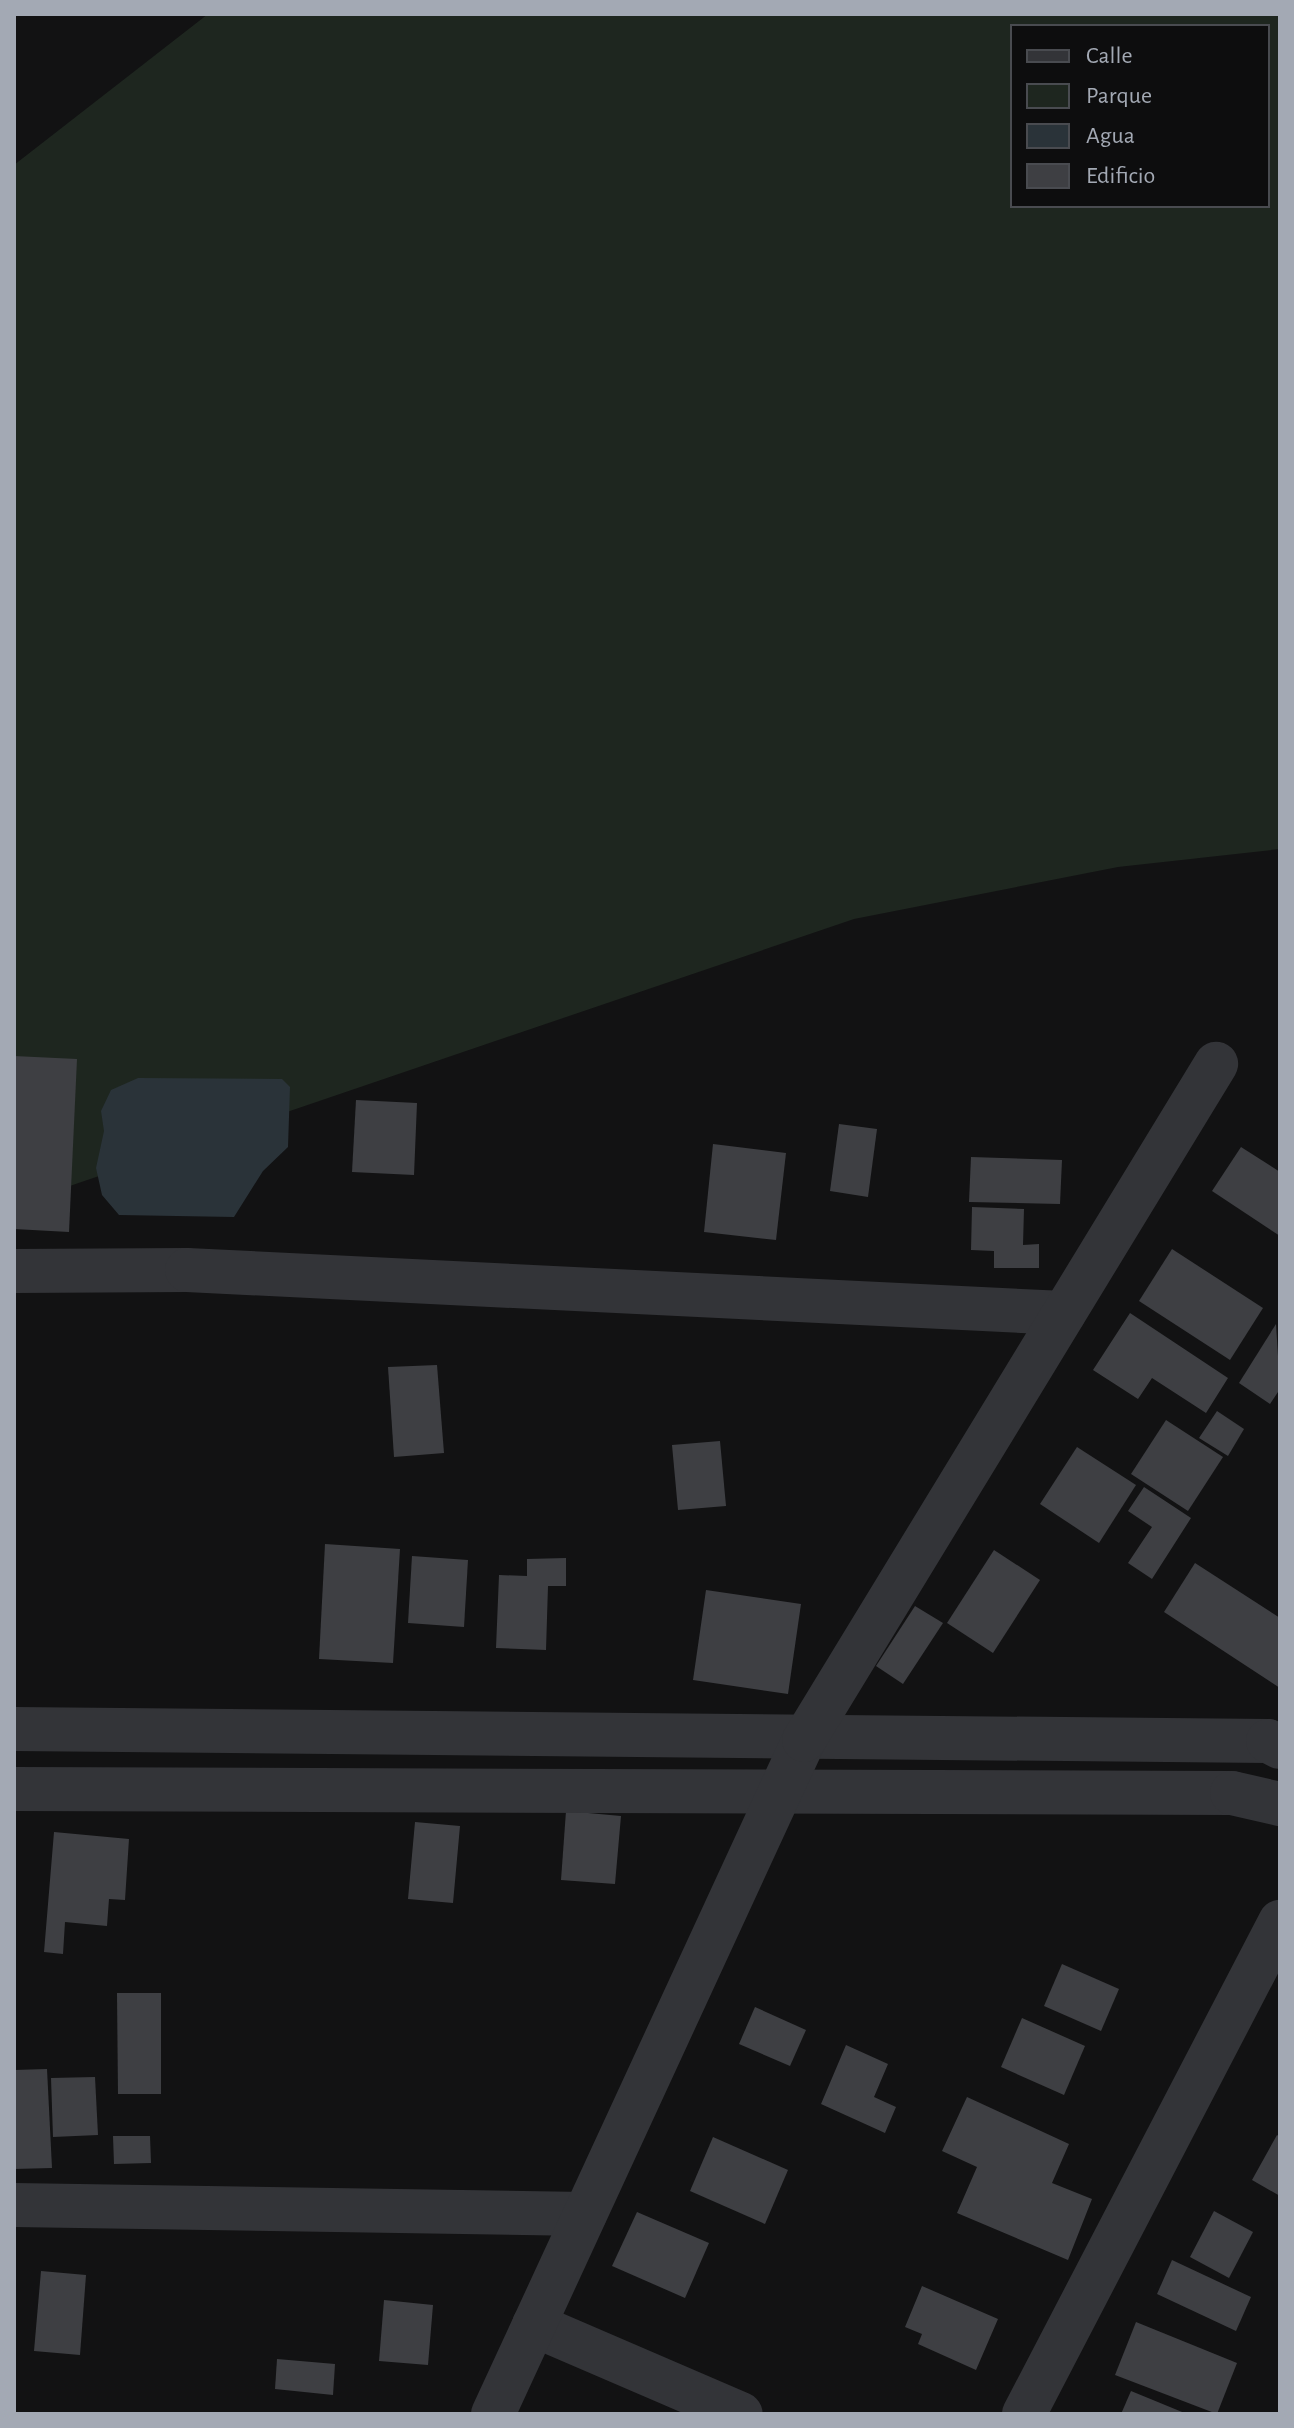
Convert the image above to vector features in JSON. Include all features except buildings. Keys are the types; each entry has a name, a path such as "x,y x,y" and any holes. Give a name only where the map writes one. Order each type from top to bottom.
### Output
{"street":[{"path":"493,2414 804,1740 1216,1064"},
{"path":"14,1271 187,1270 1064,1313"},
{"path":"14,1729 804,1740 1268,1741 1280,1747"},
{"path":"14,1789 779,1795 1232,1793 1280,1804"},
{"path":"1024,2414 1280,1922"},
{"path":"14,2205 585,2214"},
{"path":"534,2325 741,2414"}],"green space":[{"path":"208,14 1280,14 1280,849 1118,867 854,919 14,1205 14,165"}],"water":[{"path":"138,1078 282,1079 290,1087 288,1147 263,1171 234,1217 119,1215 102,1195 96,1168 104,1131 101,1111 111,1090"}]}
